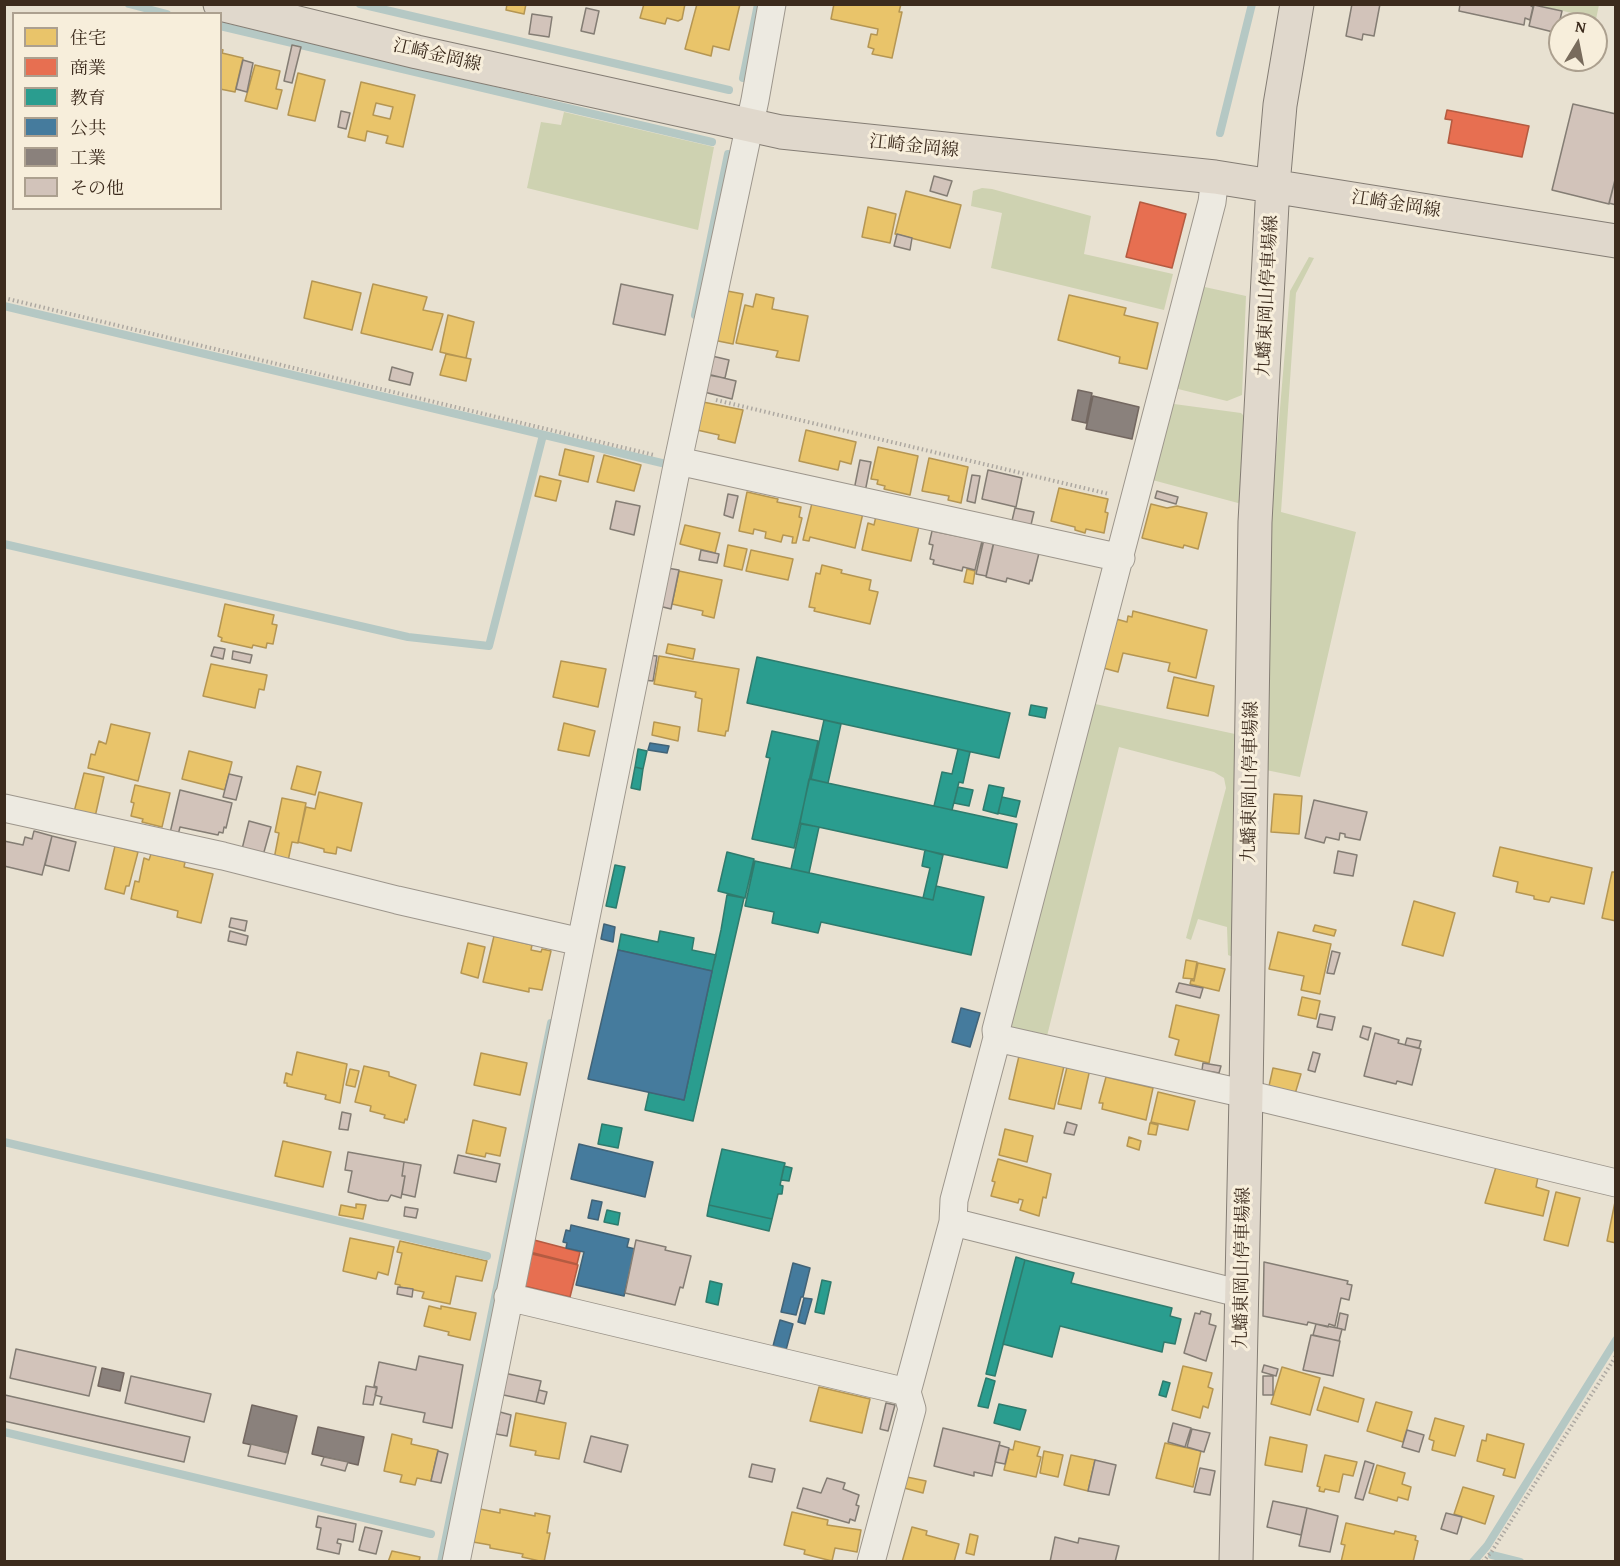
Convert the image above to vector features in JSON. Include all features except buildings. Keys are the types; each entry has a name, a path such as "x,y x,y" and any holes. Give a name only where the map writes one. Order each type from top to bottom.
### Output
{"main road":[{"name":"江崎金岡線","path":"220,4 417,52 781,132 1215,177 1616,241"},
{"name":"九蟠東岡山停車場線","path":"1236,1562 1255,522 1273,186 1280,105 1297,4"}],"street":[{"path":"456,1562 508,1297 572,940 669,458 692,394 749,126 772,4"},
{"path":"871,1562 912,1409 907,1392 953,1222 954,1200 997,1038 996,1030 1105,607 1113,556 1212,202 1215,177"},
{"path":"669,458 1113,556"},
{"path":"4,808 223,856 397,900 572,940"},
{"path":"997,1038 1246,1094 1616,1183"},
{"path":"953,1222 1242,1294"},
{"path":"508,1297 907,1392"}],"path":[{"path":"4,298 669,458"},
{"path":"692,394 1119,496"},
{"path":"1483,1562 1616,1356"}],"green space":[{"path":"1599,4 1597,12 1568,12 1537,5"},
{"path":"564,112 714,147 698,230 527,188 541,122 561,125"},
{"path":"982,188 1091,216 1084,254 1173,274 1164,310 991,268 1002,213 971,206 973,191"},
{"path":"1309,257 1314,258 1296,293 1281,512 1356,532 1300,777 1266,770 1271,514 1290,291"},
{"path":"1200,286 1246,296 1242,395 1227,401 1174,388"},
{"path":"1174,404 1241,413 1245,417 1242,501 1238,503 1145,478 1166,407"},
{"path":"1086,702 1235,734 1233,957 1228,955 1227,927 1198,919 1191,940 1186,938 1226,788 1224,778 1214,772 1119,747 1047,1036 1011,1027 1007,1018"}],"waterway":[{"path":"129,4 159,12"},
{"path":"360,4 729,90"},
{"path":"743,78 758,4"},
{"path":"1220,133 1252,4"},
{"path":"222,26 712,142"},
{"path":"695,315 728,154"},
{"path":"4,306 666,464"},
{"path":"4,544 408,637 489,646 543,435"},
{"path":"441,1562 551,1023"},
{"path":"4,1142 487,1256"},
{"path":"1473,1562 1487,1546 1616,1340"},
{"path":"4,1432 431,1534"},
{"path":"1492,1555 1520,1562"}]}
